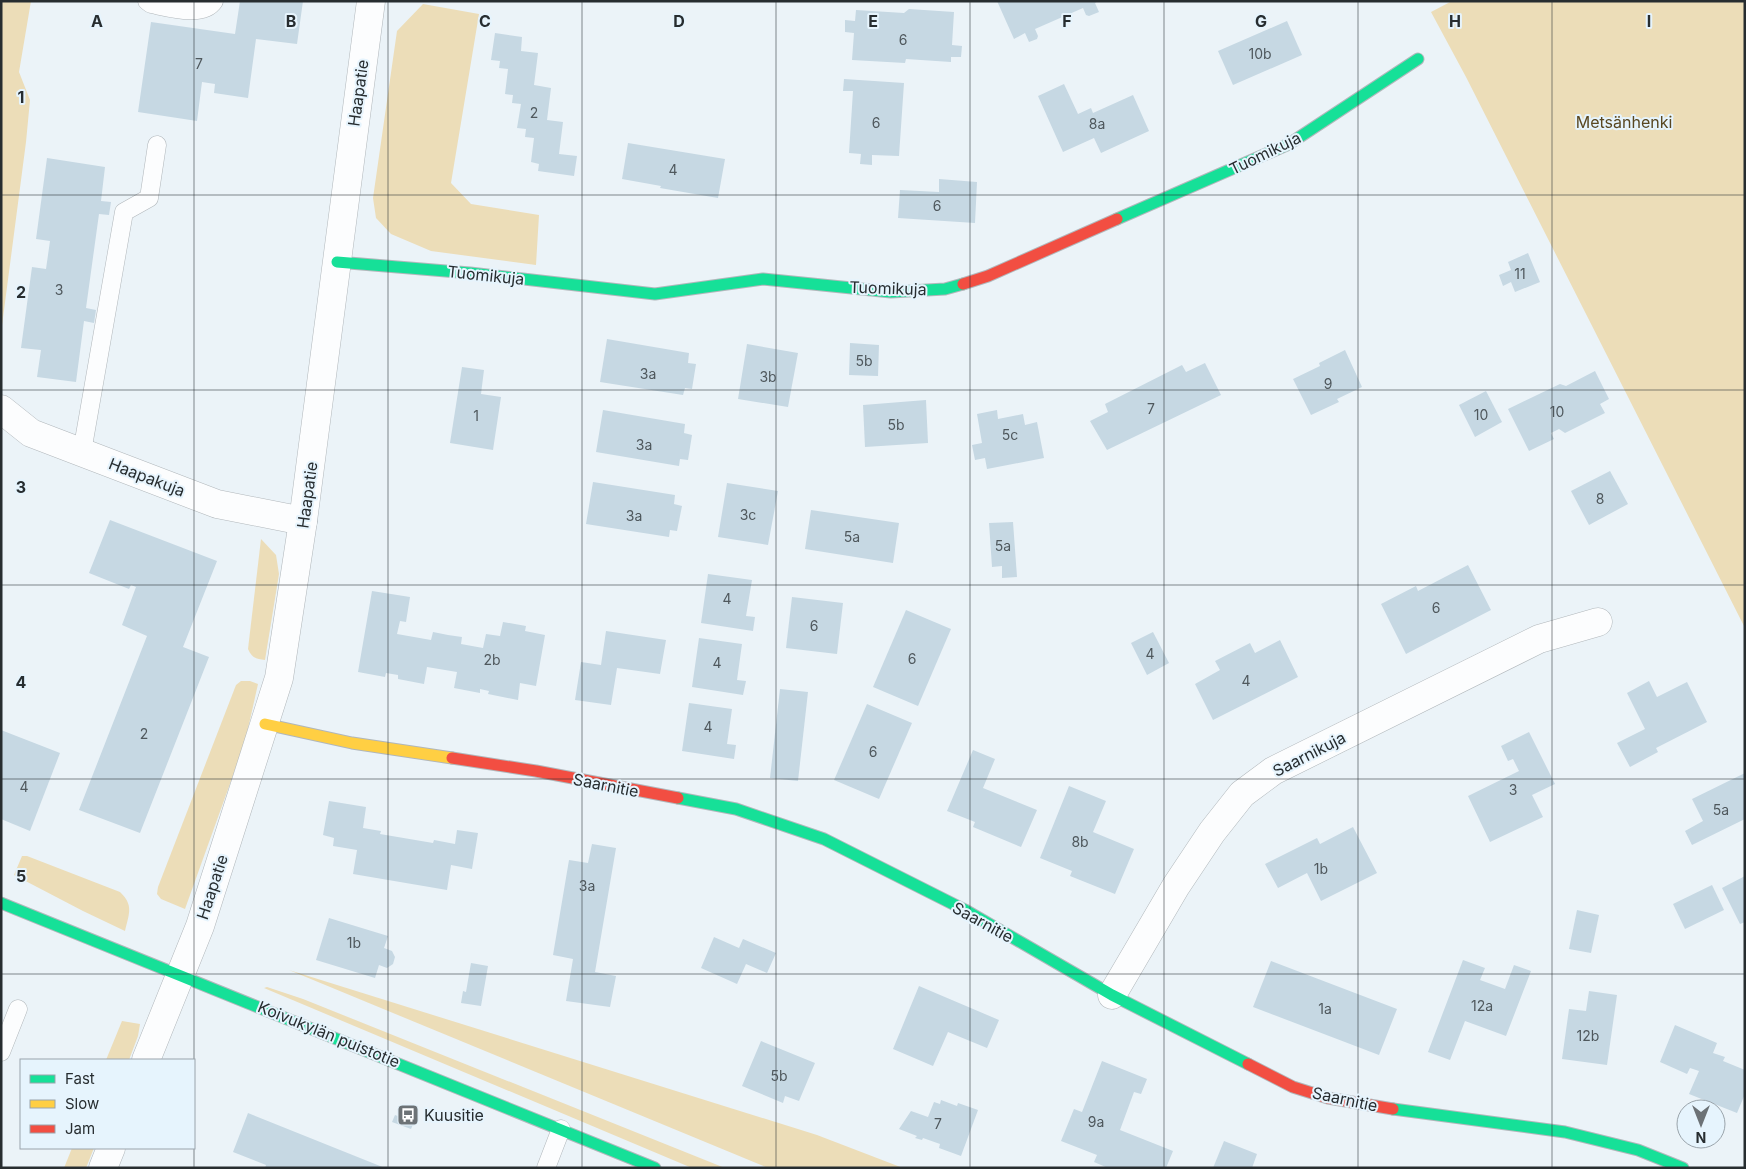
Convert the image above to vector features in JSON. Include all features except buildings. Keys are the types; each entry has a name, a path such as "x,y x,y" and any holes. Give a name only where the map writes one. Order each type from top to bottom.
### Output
{"street":[{"name":"Haapatie","path":"181,975 200,926 279,678 303,521 371,1"},
{"name":"Tuomikuja","path":"337,262 470,273 655,294 763,279 891,292 944,289 988,276 1289,144 1418,59"},
{"name":"Haapakuja","path":"1,409 31,433 217,504 303,521"},
{"name":"Saarnikuja","path":"1112,995 1176,886 1212,832 1242,794 1273,771 1539,639 1598,622"},
{"name":"Saarnitie","path":"265,724 352,743 536,772 736,810 824,839 965,910 1112,995 1293,1087 1328,1098 1372,1106 1565,1132 1638,1150 1683,1168"},
{"name":"Koivukylän puistotie","path":"1,904 181,975 655,1168"},
{"path":"146,1059 181,975"},
{"path":"103,1168 111,1149"}],"lane":[{"path":"147,1 151,4 198,10 211,6 214,1"},
{"path":"82,452 124,212 149,198 158,144"},
{"path":"1,1052 18,1009"},
{"path":"546,1168 561,1129"}],"green space":[{"path":"1,1 31,1 19,72 30,100 1,333"},
{"name":"Metsänhenki","path":"1452,1 1745,1 1745,628 1466,77 1431,12"},
{"path":"423,4 479,14 451,183 471,204 539,215 536,265 431,251 391,234 376,218 373,198 397,31"},
{"path":"261,539 276,555 279,574 265,660 255,658 248,649"},
{"path":"241,681 250,681 258,684 245,742 185,909 161,899 157,894 158,887 236,685"},
{"path":"22,856 27,856 120,892 129,906 125,931 14,875"},
{"path":"289,970 817,1135 903,1168 768,1168"},
{"path":"267,987 303,999 725,1168 692,1168 264,988"},
{"path":"122,1021 140,1024 138,1036 129,1059 106,1059"},
{"path":"72,1149 94,1149 86,1168 64,1168"}],"traffic: fast":[{"path":"1117,219 1289,144 1418,59"},
{"path":"337,262 470,273 655,294 763,279 891,292 945,289 963,284"},
{"path":"678,798 736,809 824,839 965,910 1112,995 1248,1064"},
{"path":"1,903 655,1168"},
{"path":"1393,1109 1565,1132 1638,1150 1683,1168"}],"traffic: slow":[{"path":"265,724 352,743 452,758"}],"traffic: jam":[{"path":"963,284 988,276 1117,219"},
{"path":"452,758 536,771 678,798"},
{"path":"1248,1064 1293,1087 1328,1098 1393,1109"}],"place":[{"name":"Kuusitie","path":"408,1115"}]}
